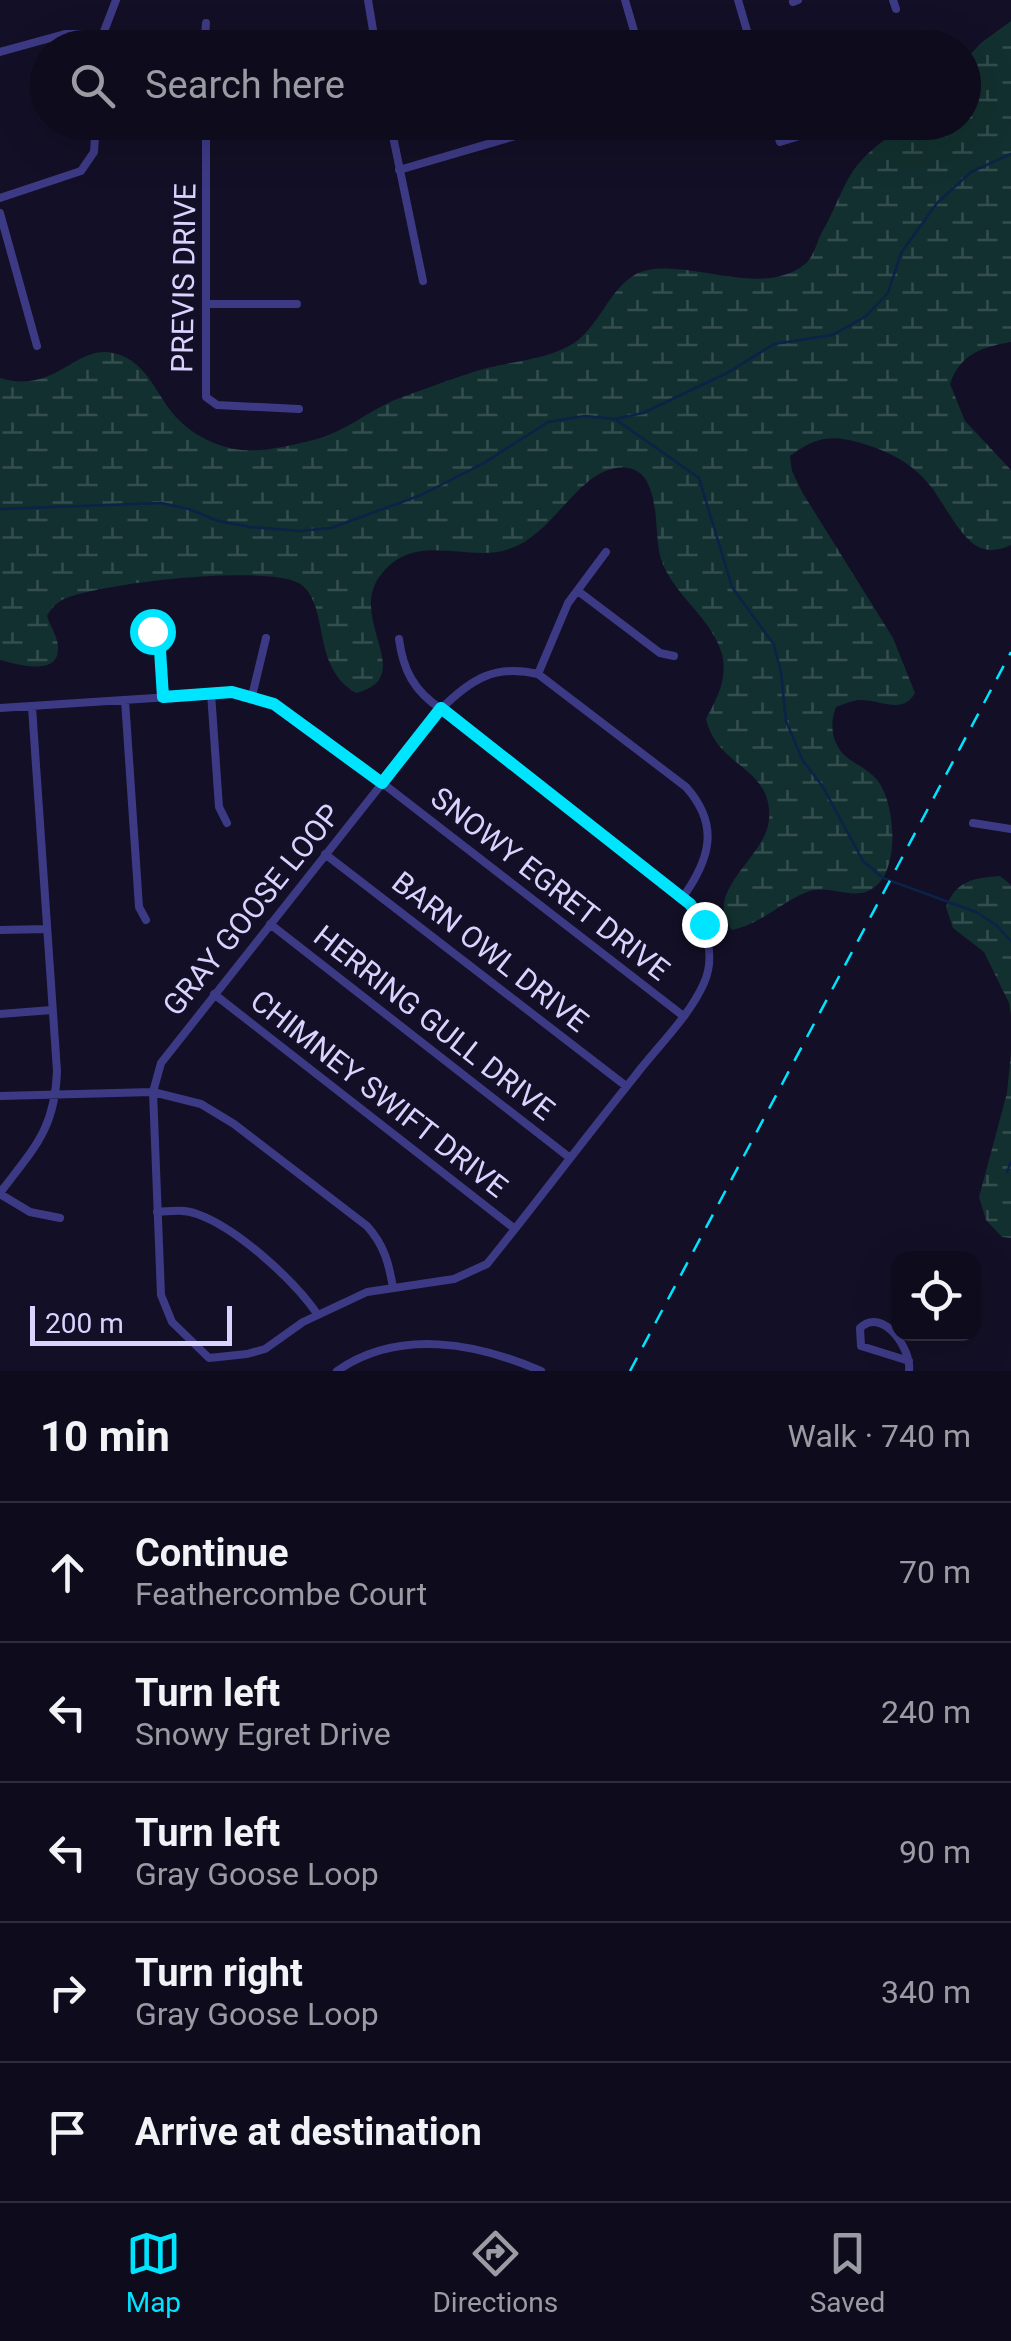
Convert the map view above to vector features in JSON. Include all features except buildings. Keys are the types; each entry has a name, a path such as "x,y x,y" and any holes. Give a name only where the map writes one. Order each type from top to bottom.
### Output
{"street":[{"path":"104,30 116,0"},
{"path":"368,0 373,30"},
{"path":"625,0 634,30"},
{"path":"738,0 747,30"},
{"path":"205,30 206,23"},
{"path":"0,52 30,44"},
{"path":"0,198 81,171 94,152 95,140"},
{"name":"PREVIS DRIVE","path":"206,140 205,392 216,405 299,410"},
{"path":"393,140 424,281"},
{"path":"399,170 502,140"},
{"path":"0,213 37,346"},
{"path":"206,304 298,304"},
{"path":"606,552 561,617 538,674 686,786 698,800 704,816 706,856 683,898"},
{"path":"578,590 660,653 674,656"},
{"path":"152,631 160,650 163,697"},
{"path":"252,696 266,638"},
{"path":"206,1371 208,1358 265,1349 318,1314 367,1292 438,1282 486,1264 705,982 708,965 704,924 683,898 424,697 403,667 399,639"},
{"name":"GRAY GOOSE LOOP","path":"208,1358 184,1338 164,1310 153,1092 167,1054 441,708 463,686 488,673 512,670 538,674"},
{"name":"SNOWY EGRET DRIVE","path":"0,708 232,692 290,712 682,1016"},
{"path":"210,694 218,807 226,823"},
{"path":"125,700 139,907 146,920"},
{"path":"32,707 56,1097 43,1137 0,1193 30,1212 60,1218"},
{"path":"973,823 1011,829"},
{"name":"BARN OWL DRIVE","path":"326,854 626,1086"},
{"name":"HERRING GULL DRIVE","path":"270,924 570,1158"},
{"path":"0,930 47,929"},
{"name":"CHIMNEY SWIFT DRIVE","path":"214,994 516,1229"},
{"path":"0,1014 52,1010"},
{"path":"0,1096 153,1092 188,1099 220,1113 378,1238 388,1258 393,1288"},
{"path":"158,1212 184,1210 215,1222 288,1277 318,1314"},
{"path":"871,1321 886,1324 909,1366 861,1346 860,1328 871,1321"},
{"path":"338,1371 379,1350 431,1344 477,1348 541,1371"}],"green space":[{"path":"1011,21 1011,342 973,354 960,365 950,384 965,421 1011,470 1011,545 993,550 974,544 925,479 882,450 832,438 816,441 790,456 802,492 893,638 915,693 898,705 851,701 836,707 833,716 834,736 841,751 877,780 888,805 891,856 879,883 868,891 807,892 732,930 724,902 765,834 768,802 754,777 712,735 706,719 722,680 722,654 710,629 667,572 658,547 654,501 642,475 632,469 616,468 589,481 539,531 509,549 493,553 425,551 394,562 380,576 372,593 371,610 383,660 382,674 374,685 356,693 333,668 316,609 303,586 287,579 260,576 146,582 81,594 60,602 47,616 58,645 51,663 35,666 0,660 0,378 36,380 87,356 113,353 136,364 172,412 195,433 214,443 235,449 268,449 323,437 394,400 487,368 543,356 574,343 593,325 616,291 636,274 666,269 770,278 805,264 849,178 885,140 981,140 981,43"},
{"path":"1000,876 1011,885 1011,1015 984,952 953,928 946,907 960,886"},
{"path":"1011,1052 1011,1238 1002,1237 986,1220 979,1197 1007,1093"}],"waterway":[{"path":"0,509 161,503 250,527 299,531 331,528 421,495 484,463 548,422 585,416 615,419 643,413 727,373 774,344 832,335 865,317 888,293 901,253 937,203 971,172 1011,154"},
{"path":"615,419 699,478 732,587 774,645 786,721 803,761 823,787 863,861 883,878 976,912 1011,941"},
{"path":"1007,1172 1011,1162"}],"railway":[{"path":"630,1371 1011,652"}],"route":[{"path":"152,631 160,650 163,697 232,692 259,698 290,712 382,783 441,708 690,904 704,924"}]}
